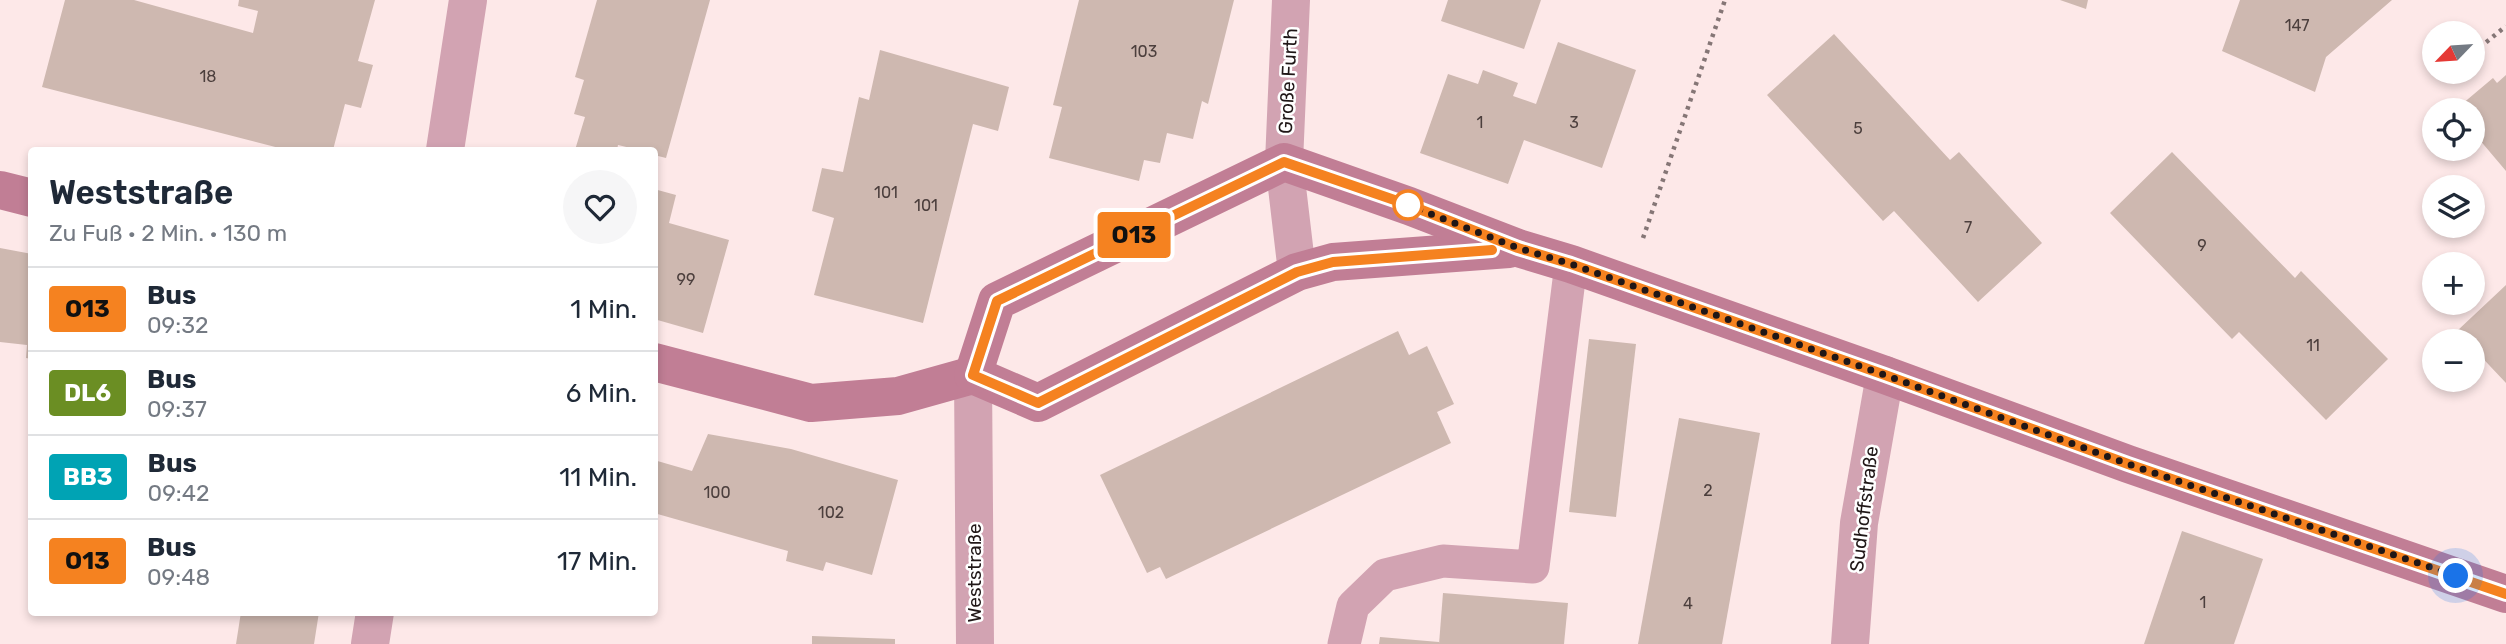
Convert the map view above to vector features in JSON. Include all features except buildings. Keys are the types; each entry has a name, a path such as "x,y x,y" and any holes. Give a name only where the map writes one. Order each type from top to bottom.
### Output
{"street":[{"path":"445,147 468,0"},
{"name":"Große Furth","path":"1291,0 1284,162 1297,272"},
{"path":"973,375 997,301 1284,162 1409,205 1518,248 1571,264 1885,375 2128,464 2506,594"},
{"path":"0,190 28,197"},
{"path":"658,363 811,403 898,396 973,375 1038,403 1297,272 1333,262 1518,248"},
{"name":"Weststraße","path":"973,375 975,644"},
{"name":"Sudhoffstraße","path":"1850,644 1859,523 1885,375"},
{"path":"370,644 374,616"}],"lane":[{"path":"1344,644 1353,606 1385,575 1443,561 1533,567 1571,264"}],"path":[{"path":"1627,285 1725,0"},
{"path":"2485,43 2506,26"}],"bus line":[{"name":"O13","path":"1492,250 1333,262 1297,272 1038,403 973,375 997,301 1284,162 1409,205 1518,248 1571,264 1885,375 2128,464 2506,594"}],"route":[{"path":"1408,205 1518,248 1571,264 1885,375 2128,464 2456,576"}]}
